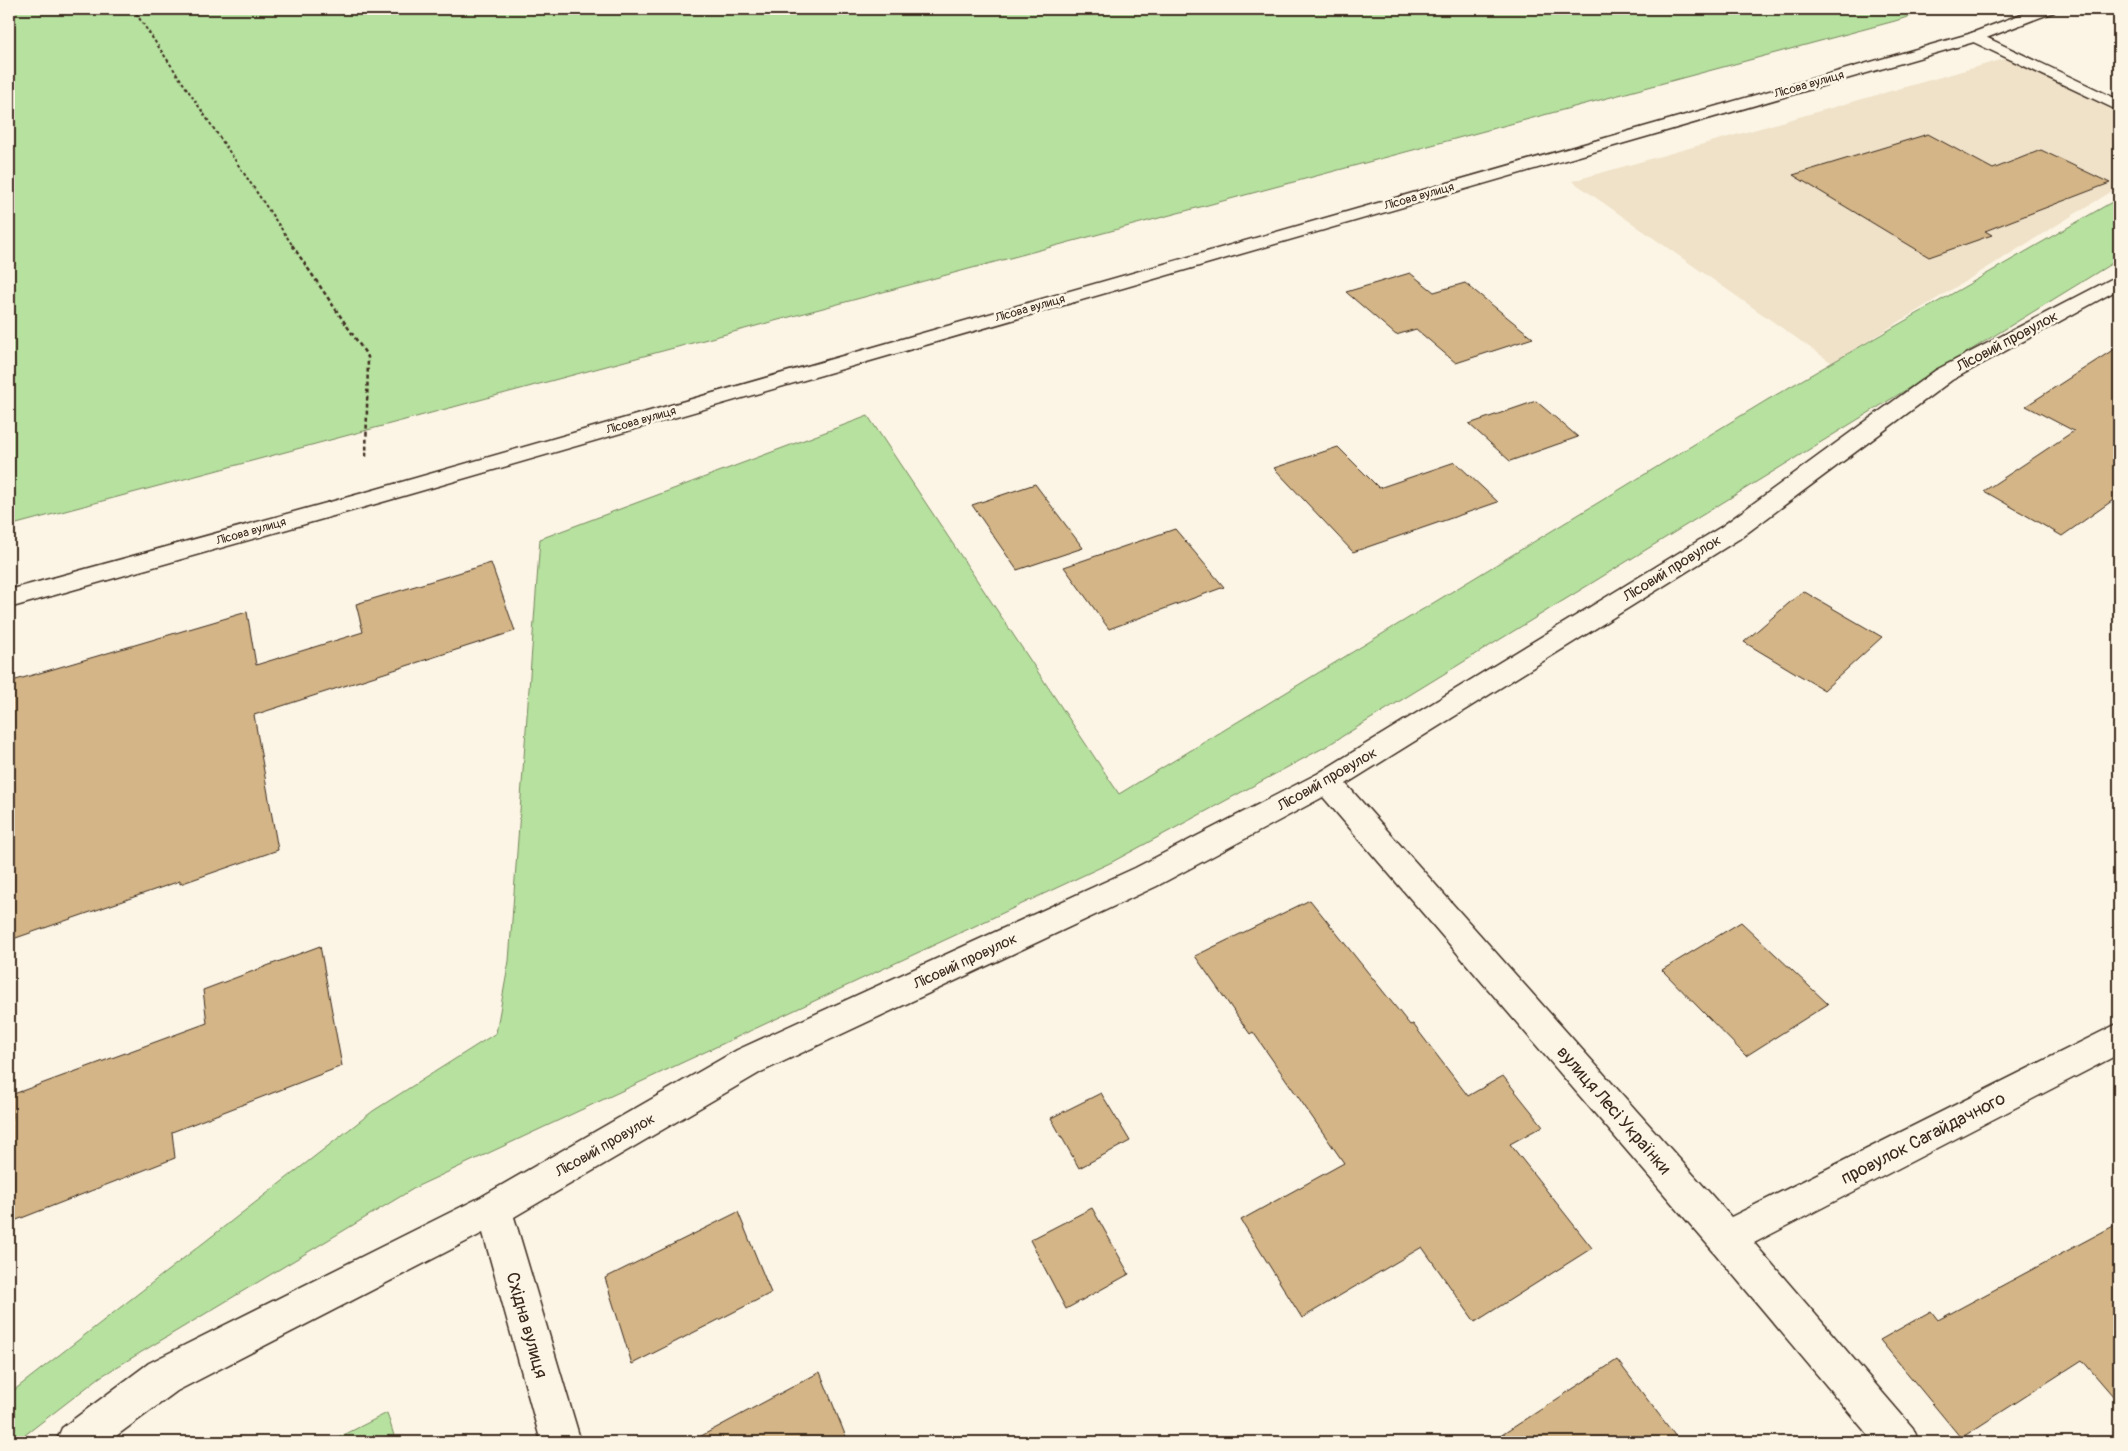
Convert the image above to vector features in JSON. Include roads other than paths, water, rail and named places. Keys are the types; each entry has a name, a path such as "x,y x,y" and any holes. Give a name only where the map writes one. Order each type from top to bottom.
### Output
{"street":[{"name":"Лісова вулиця","path":"9,599 371,498 1975,37 2049,9"},
{"path":"1975,37 2119,106"},
{"name":"Лісовий провулок","path":"76,1442 163,1377 494,1208 749,1062 1146,877 1326,782 1730,533 1944,375 2119,281"},
{"name":"вулиця Лесі Українки","path":"1326,782 1726,1238 1899,1442"},
{"name":"провулок Сагайдачного","path":"1726,1238 2119,1038"},
{"name":"Східна вулиця","path":"494,1208 561,1442"}]}
